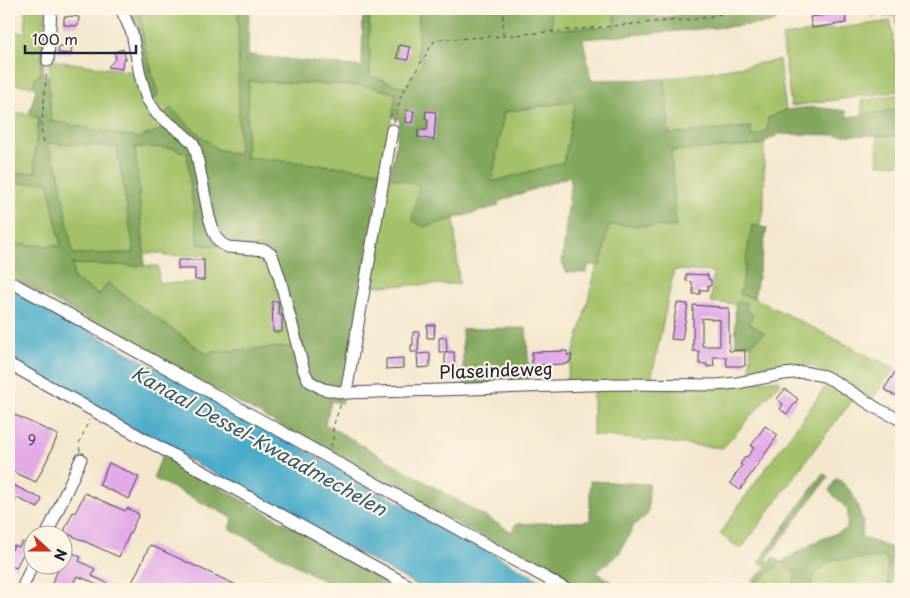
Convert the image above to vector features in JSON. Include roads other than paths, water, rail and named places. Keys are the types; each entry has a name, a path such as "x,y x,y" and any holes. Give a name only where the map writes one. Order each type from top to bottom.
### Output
{"street":[{"path":"48,61 51,9"},
{"name":"Plaseindeweg","path":"121,9 132,33 140,75 147,99 156,114 193,143 214,233 218,240 228,247 265,250 272,255 304,371 309,381 323,389 346,393 619,384 716,385 737,384 803,372 813,373 834,381 878,409 901,420"},
{"path":"346,393 392,130"},
{"path":"9,281 566,589"},
{"path":"9,364 415,589"},
{"path":"51,526 81,459"},
{"path":"22,589 27,576"}],"water":[{"name":"Kanaal Dessel-Kwaadmechelen","path":"9,287 556,589 424,589 9,361"}]}
